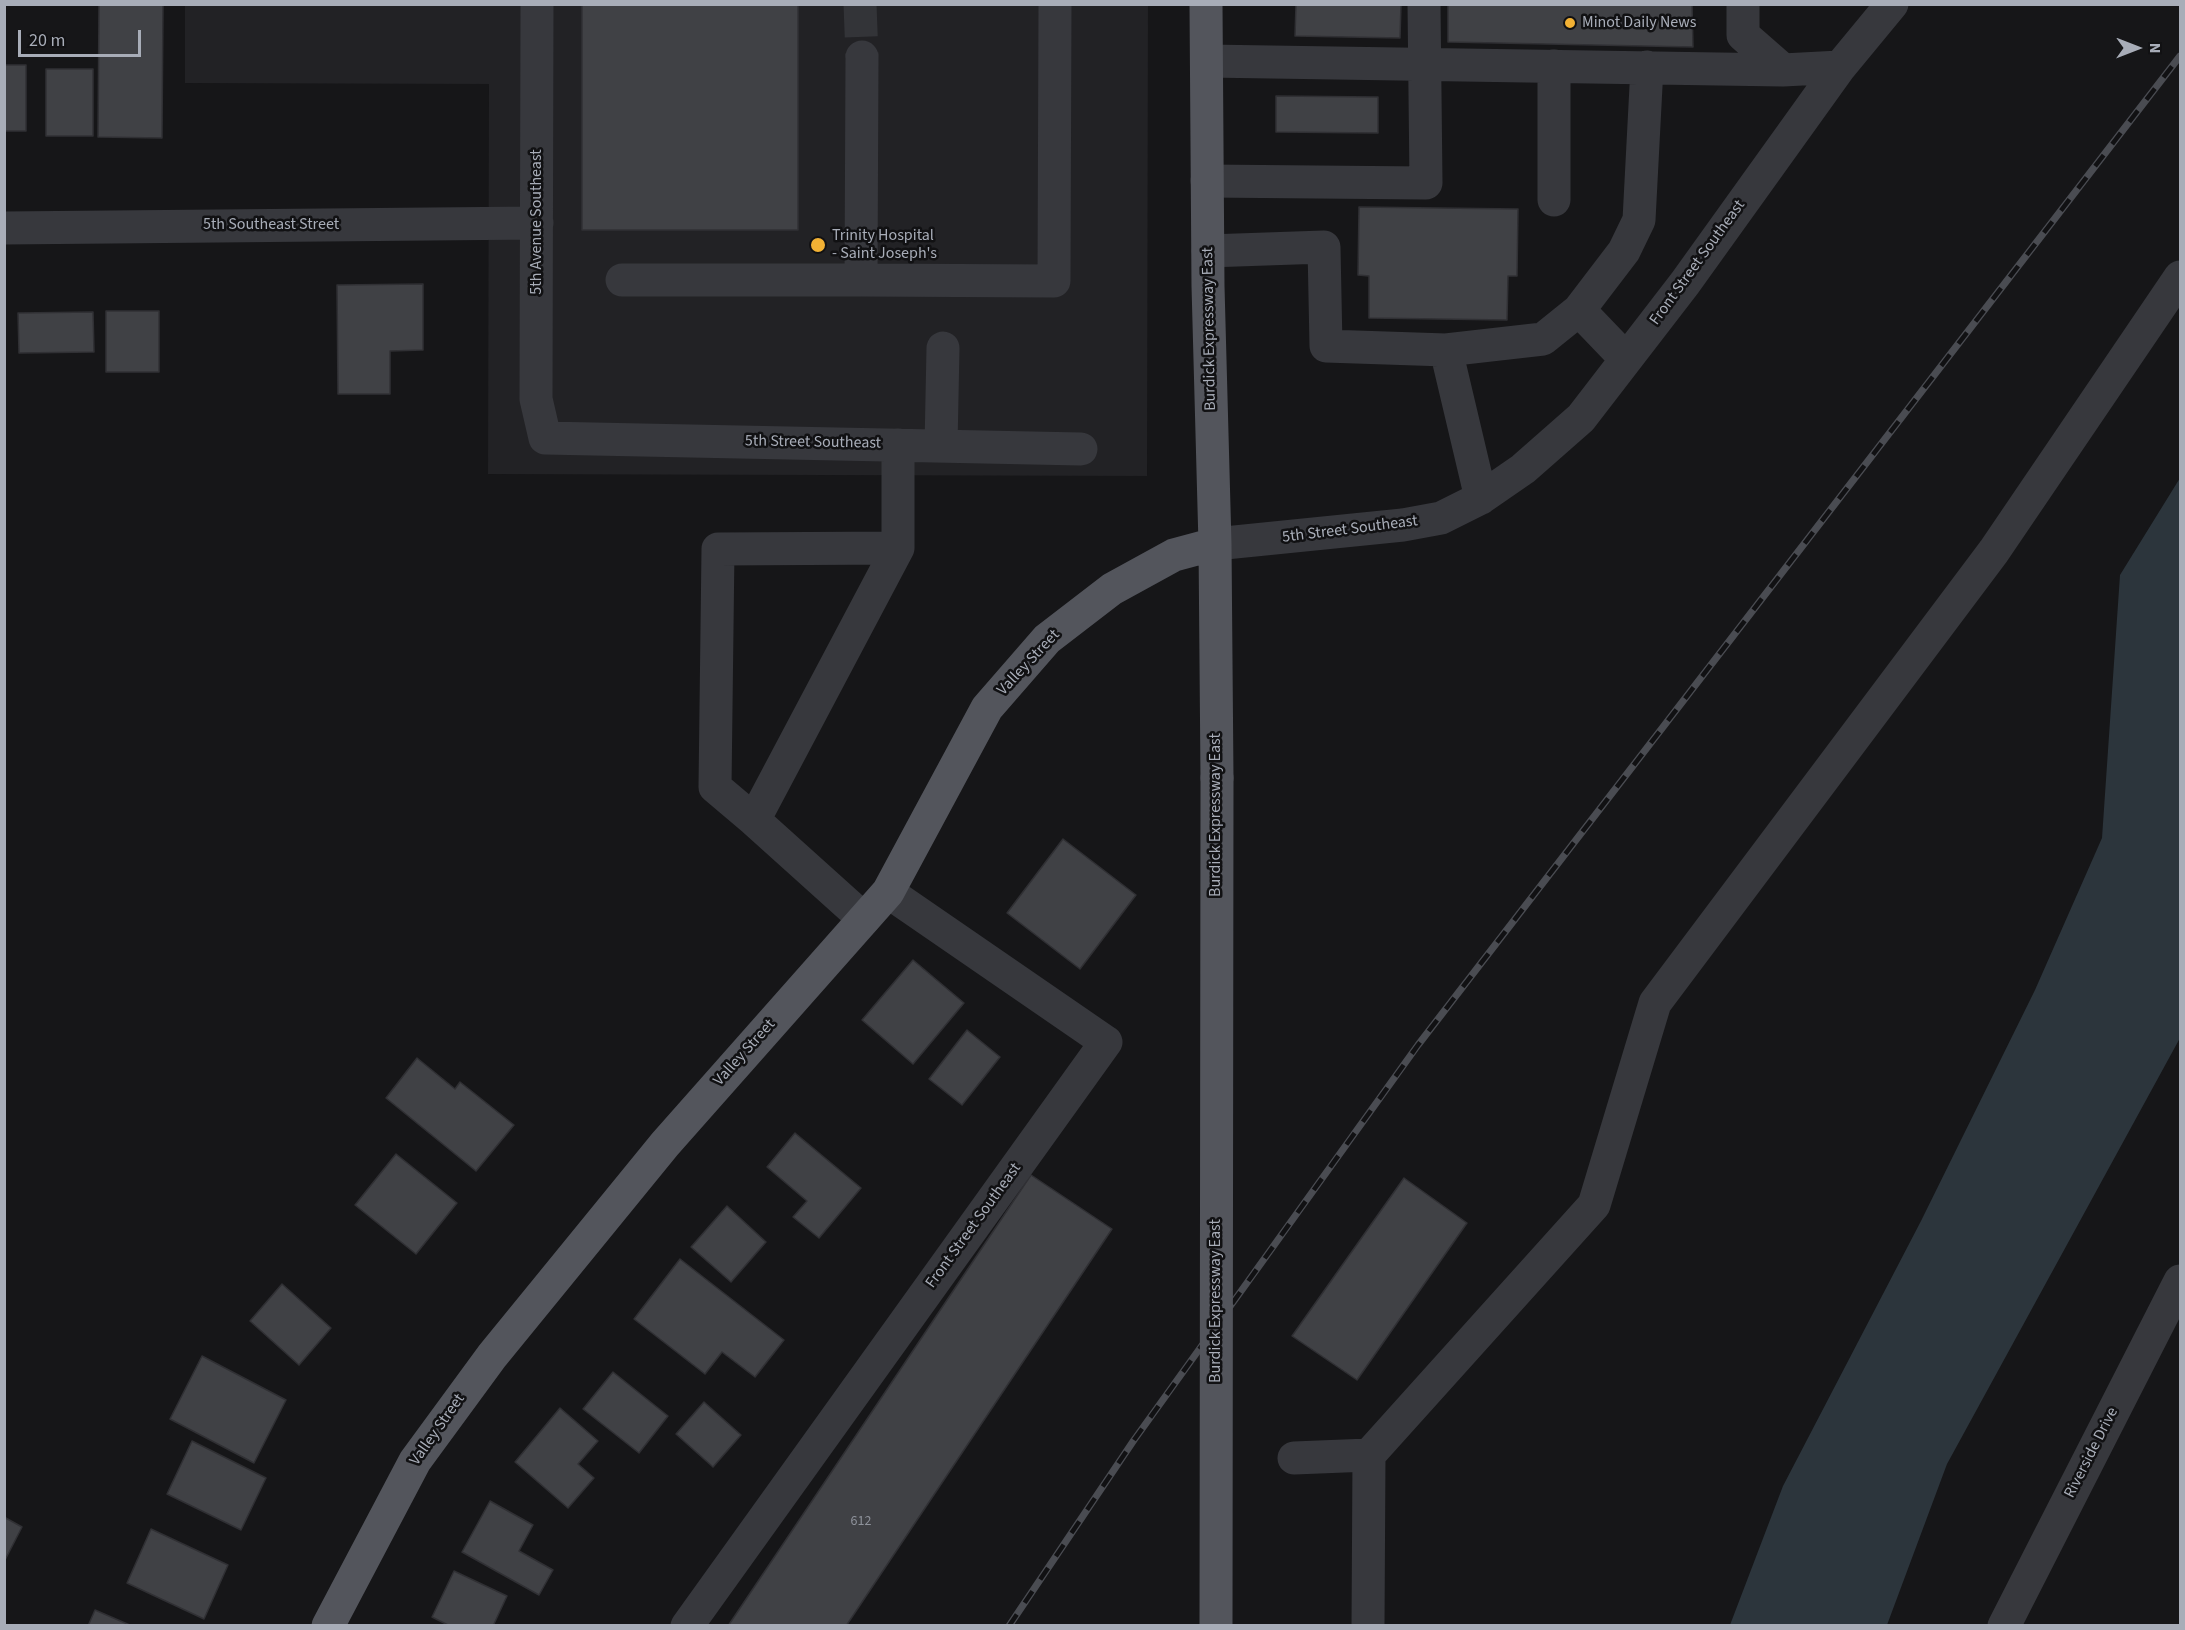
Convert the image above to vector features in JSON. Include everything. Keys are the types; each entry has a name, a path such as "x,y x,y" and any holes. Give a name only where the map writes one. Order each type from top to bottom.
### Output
{"main road":[{"name":"Burdick Expressway East","path":"1206,4 1217,778 1216,1626"},
{"name":"Valley Street","path":"328,1626 415,1461 492,1356 665,1144 888,892 987,708 1047,639 1112,589 1174,555 1215,544"}],"street":[{"name":"5th Avenue Southeast","path":"537,4 536,399 545,438"},
{"path":"622,280 1054,281 1055,4"},
{"path":"1207,181 1426,183 1424,4"},
{"path":"1743,4 1743,35 1783,70"},
{"name":"Front Street Southeast","path":"1480,498 1523,469 1581,418 1685,283 1840,68 1892,4"},
{"path":"861,280 862,57"},
{"path":"1207,61 1783,70 1840,68"},
{"path":"1554,66 1554,200"},
{"path":"1208,251 1324,247 1326,346 1446,350 1543,339 1579,310 1624,251 1639,220 1647,68"},
{"name":"5th Southeast Street","path":"4,228 537,223"},
{"path":"1368,1626 1369,1455 1594,1205 1655,1003 1994,551 2181,277"},
{"path":"1579,310 1626,359"},
{"path":"941,446 943,348"},
{"path":"1446,350 1480,498"},
{"name":"5th Street Southeast","path":"545,438 1081,449"},
{"path":"754,820 898,548 898,445"},
{"name":"5th Street Southeast","path":"1215,544 1403,525 1441,518 1480,498"},
{"path":"864,919 715,787 718,549 898,548"},
{"name":"Front Street Southeast","path":"687,1626 1106,1042 888,892"},
{"name":"Riverside Drive","path":"2004,1626 2181,1281"},
{"path":"1294,1458 1369,1455"}],"shaded area":[{"name":"Trinity Hospital - Saint Joseph's","path":"185,5 1148,5 1147,476 488,474 489,84 185,83"},
{"path":"2180,478 2180,1038 1947,1464 1887,1625 1730,1625 1783,1486 1921,1221 2035,990 2102,838 2120,575"}],"building":[{"path":"99,4 163,4 162,138 98,137"},
{"path":"582,4 798,4 798,230 582,230"},
{"path":"1296,4 1401,4 1400,38 1295,36"},
{"name":"Minot Daily News","path":"1448,4 1692,4 1693,47 1448,42"},
{"path":"4,65 26,65 26,131 4,131"},
{"path":"46,69 93,69 93,136 46,136"},
{"path":"1276,96 1378,97 1378,133 1276,132"},
{"path":"1359,207 1518,209 1517,276 1508,276 1507,320 1369,318 1369,276 1358,275"},
{"path":"423,284 423,350 390,351 390,394 338,394 337,285"},
{"path":"106,311 159,311 159,372 106,372"},
{"path":"93,312 94,352 19,353 18,313"},
{"path":"1063,839 1136,895 1080,969 1007,913"},
{"path":"913,960 964,1003 913,1064 862,1020"},
{"path":"967,1030 1000,1057 962,1105 929,1079"},
{"path":"417,1058 455,1089 460,1082 514,1125 476,1171 386,1098"},
{"path":"795,1133 861,1188 819,1238 793,1217 807,1201 767,1167"},
{"path":"396,1154 457,1203 416,1254 355,1205"},
{"path":"1031,1175 1112,1229 846,1626 728,1626"},
{"path":"1404,1178 1467,1223 1357,1380 1292,1336"},
{"path":"727,1206 766,1242 731,1282 691,1247"},
{"path":"680,1259 784,1340 755,1377 722,1352 705,1374 634,1319"},
{"path":"282,1284 331,1328 299,1365 250,1321"},
{"path":"202,1356 286,1400 254,1463 170,1419"},
{"path":"613,1372 668,1416 639,1453 583,1409"},
{"path":"704,1402 741,1435 713,1467 676,1434"},
{"path":"560,1408 598,1441 578,1464 594,1478 568,1508 515,1462"},
{"path":"192,1441 266,1478 241,1530 167,1494"},
{"path":"490,1501 533,1525 519,1551 553,1570 539,1595 462,1552"},
{"path":"4,1517 22,1527 4,1562"},
{"path":"151,1529 228,1565 204,1619 127,1583"},
{"path":"454,1571 507,1596 493,1626 450,1626 432,1617"},
{"path":"95,1610 132,1626 88,1626"}],"tunnel":[{"path":"860,4 862,57"}],"railway":[{"path":"1009,1626 1134,1440 1418,1045 2180,56"}],"place":[{"name":"Minot Daily News","path":"1570,23"},
{"name":"Trinity Hospital - Saint Joseph's","path":"818,245"}]}
